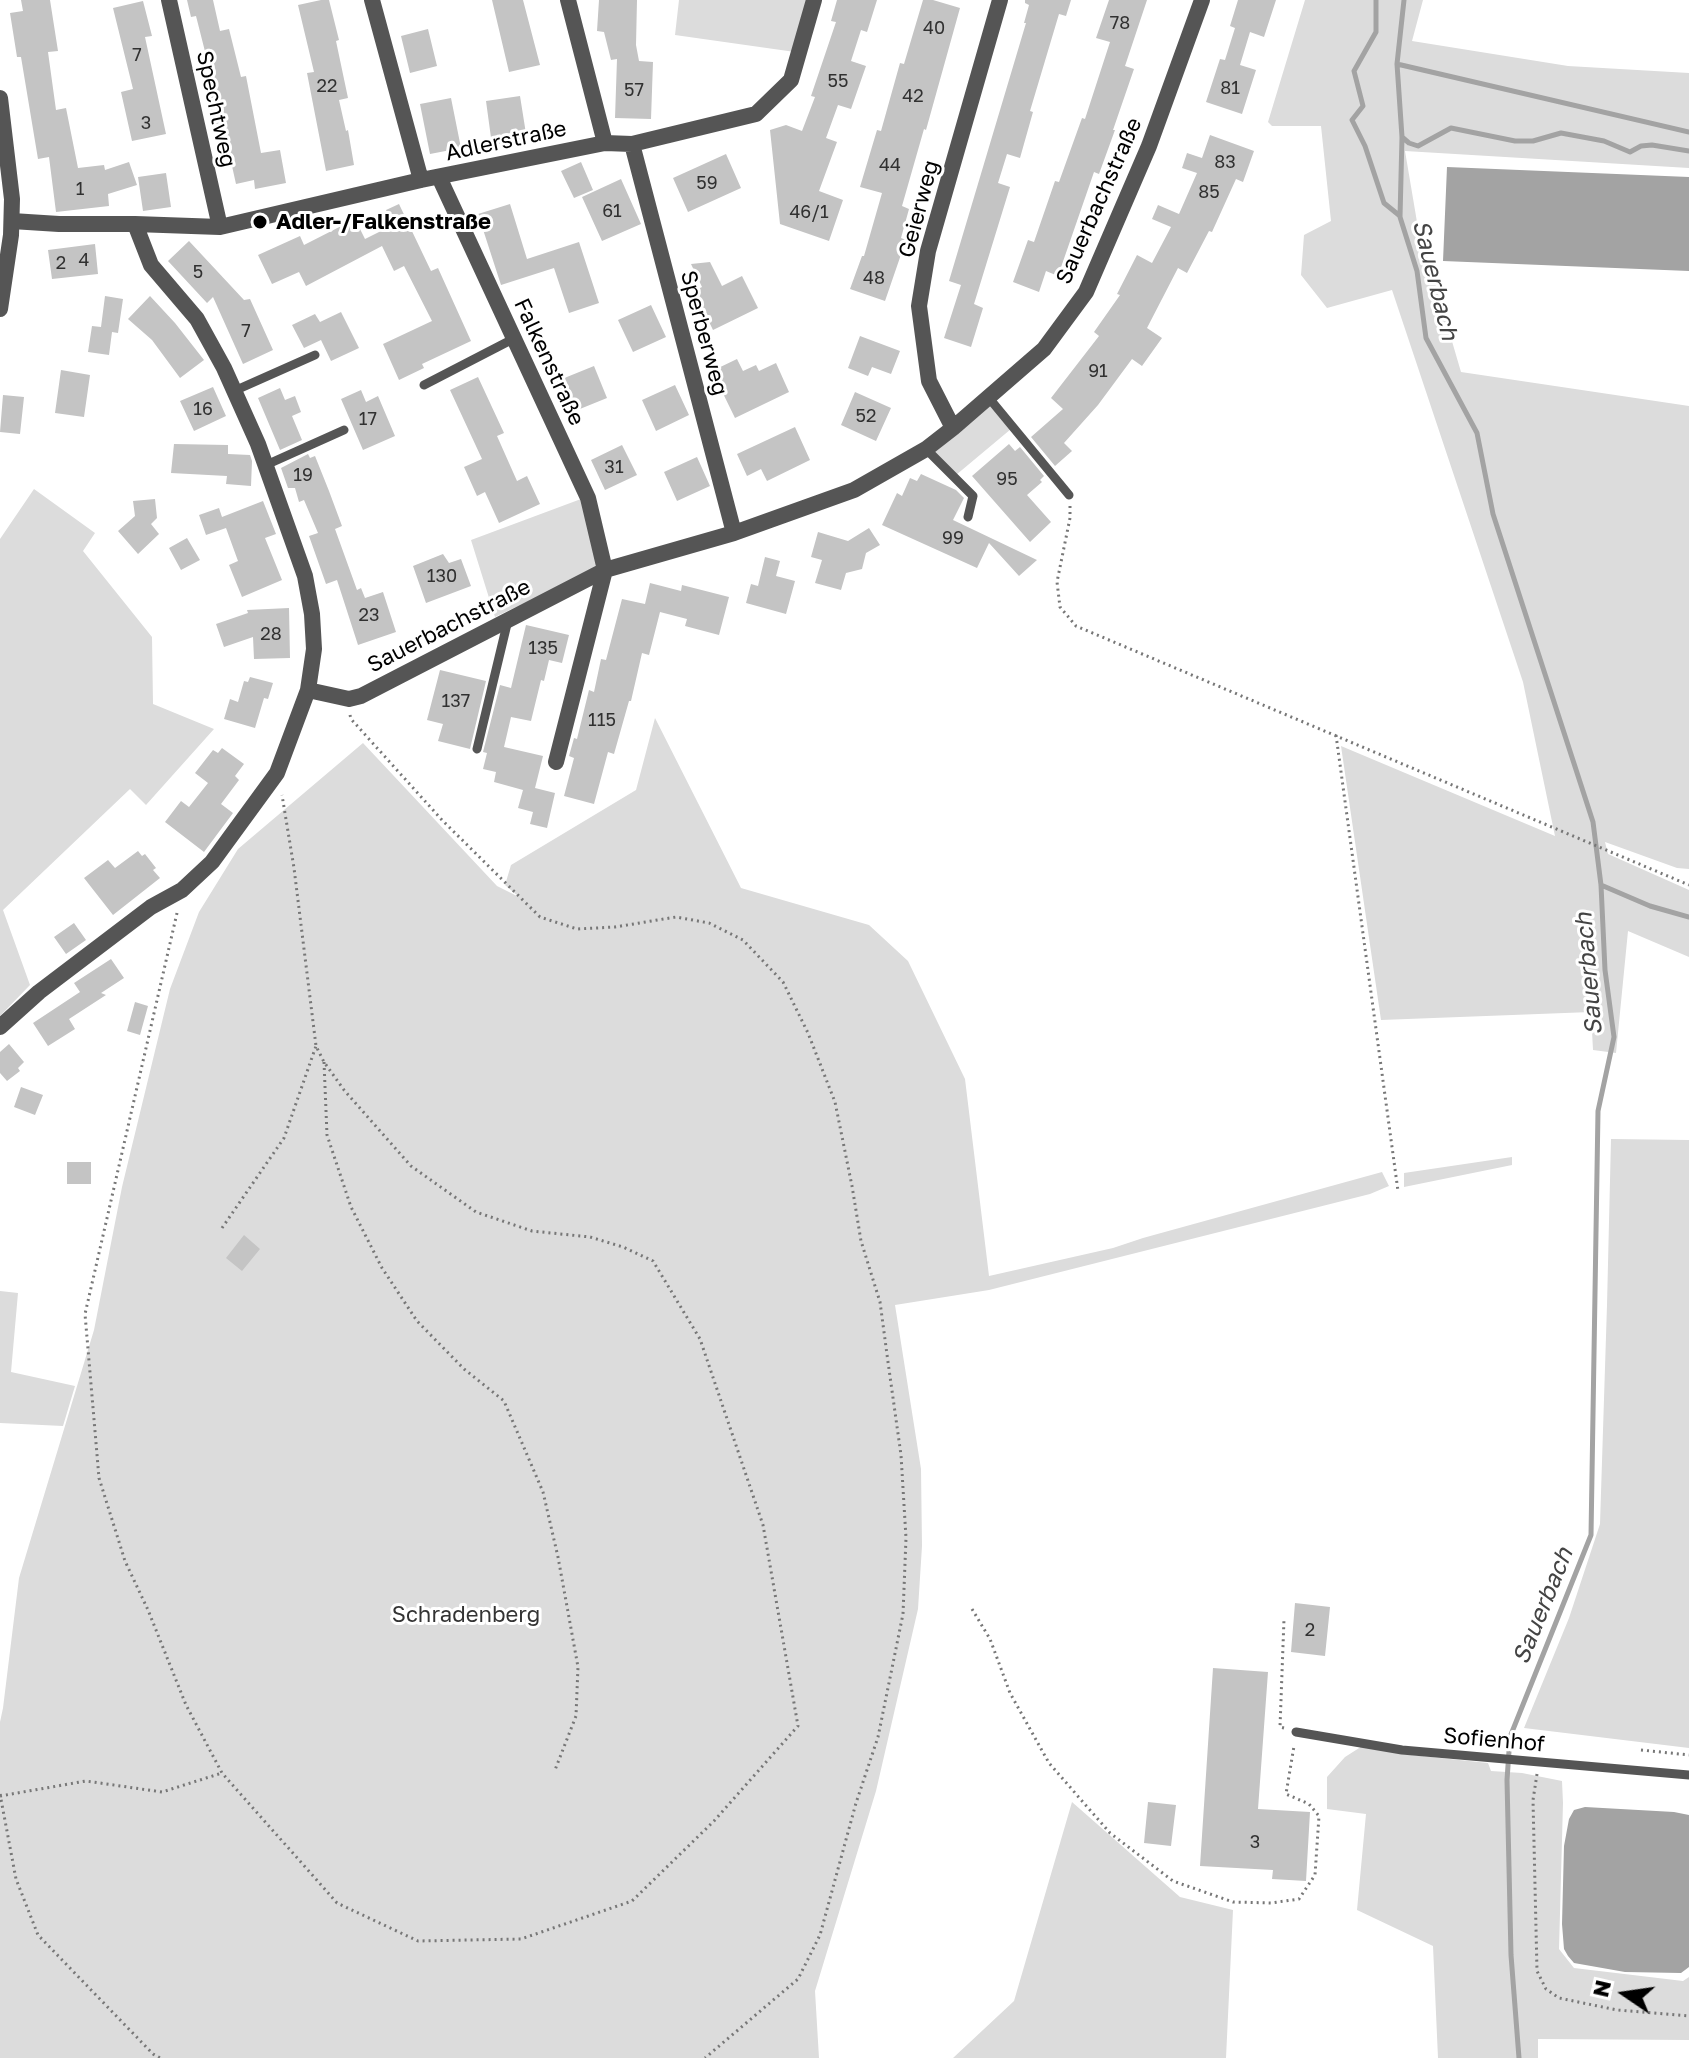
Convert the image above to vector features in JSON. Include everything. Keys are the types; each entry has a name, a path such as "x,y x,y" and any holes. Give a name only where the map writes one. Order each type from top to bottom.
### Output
{"street":[{"name":"Spechtweg","path":"169,0 220,227"},
{"path":"372,0 421,180"},
{"path":"568,0 605,143"},
{"name":"Adlerstraße","path":"8,232 59,224 220,227 421,180 605,143 632,144 756,114 791,80 814,0"},
{"name":"Geierweg","path":"953,428 929,381 919,306 928,251 1000,0"},
{"name":"Sauerbachstraße","path":"308,690 349,699 361,696 605,570 734,533 854,490 926,449 1044,349 1086,292 1149,146 1202,0"},
{"path":"0,98 12,199 0,309"},
{"name":"Sperberweg","path":"632,144 734,533"},
{"name":"Falkenstraße","path":"439,177 588,498 605,570"},
{"path":"0,1027 51,982 151,907 182,890 212,862 277,773 308,690 314,649 305,576 266,465 234,391 197,319 151,265 135,224"},
{"path":"556,762 605,570"}],"lane":[{"path":"424,385 513,339"},
{"path":"234,391 315,355"},
{"path":"989,398 1069,495"},
{"path":"266,465 344,430"},
{"path":"926,449 973,496 968,517"},
{"path":"477,749 508,620"},
{"name":"Sofienhof","path":"1296,1732 1402,1750 1689,1775"}],"path":[{"path":"1069,495 1070,518 1057,582 1060,607 1076,626 1689,885"},
{"path":"349,699 351,719 442,820 540,917 577,929 615,927 676,917 709,923 743,940 783,982 808,1033 835,1102 861,1241 880,1302 901,1455 906,1538 903,1614 878,1737 856,1803 820,1935 798,1979 705,2058"},
{"path":"1336,735 1398,1191"},
{"path":"182,890 85,1314 99,1478 125,1561 186,1705 222,1773 337,1903 418,1941 521,1939 632,1901 714,1821 798,1726 763,1525 700,1339 653,1261 623,1247 590,1237 532,1231 476,1212 411,1166 344,1090 324,1062 316,1046 294,868 277,773"},
{"path":"222,1228 284,1138 316,1046"},
{"path":"324,1062 327,1135 351,1207 382,1268 417,1321 464,1369 504,1401 543,1492 578,1667 576,1716 555,1770"},
{"path":"972,1609 990,1639 1010,1693 1049,1763 1110,1833 1173,1881 1233,1902 1271,1903 1299,1899 1315,1875 1319,1816 1309,1804 1286,1794 1296,1732 1280,1727 1284,1619"},
{"path":"1641,1750 1689,1755"},
{"path":"1540,1763 1533,1800 1537,1971 1546,1989 1559,1998 1617,2010 1689,2016"},
{"path":"160,2058 38,1935 16,1879 0,1795 86,1781 162,1792 222,1773"}],"green space":[{"path":"679,0 809,0 795,52 675,35"},
{"path":"1305,0 1423,0 1412,41 1568,66 1689,73 1689,168 1405,151 1417,222 1461,372 1689,406 1689,869 1677,868 1605,842 1608,854 1689,890 1689,957 1628,931 1616,1053 1593,1050 1591,1012 1381,1020 1341,746 1555,836 1523,682 1392,290 1327,308 1301,275 1304,235 1331,221 1321,126 1272,126 1268,122"},
{"path":"989,402 1011,429 956,475 930,449"},
{"path":"34,489 95,533 83,551 152,637 153,704 214,729 146,805 130,789 3,910 30,985 0,1016 0,539"},
{"path":"581,499 597,568 495,617 471,540"},
{"name":"Schradenberg","path":"655,718 741,888 869,925 908,961 965,1079 989,1276 1113,1248 1382,1172 1389,1186 1370,1194 989,1290 895,1305 921,1469 922,1546 918,1609 876,1791 815,1991 819,2058 0,2058 0,1722 19,1578 94,1330 122,1187 170,989 199,912 238,849 363,743 497,886 519,897 505,885 511,865 636,790"},
{"path":"1611,1139 1689,1140 1689,1748 1524,1728 1569,1618 1600,1524"},
{"path":"1512,1157 1512,1165 1404,1187 1404,1173"},
{"path":"0,1291 18,1293 11,1372 75,1386 63,1426 0,1423"},
{"path":"1367,1743 1402,1754 1488,1763 1491,1771 1562,1781 1559,1949 1574,1968 1683,1981 1689,1977 1689,2040 1538,2039 1538,2058 1438,2058 1433,1946 1357,1910 1366,1814 1327,1809 1327,1777 1345,1757"},
{"path":"1072,1802 1180,1897 1233,1910 1226,2058 953,2058 1014,2001"}],"shaded area":[{"path":"1447,167 1689,177 1689,271 1443,261"},
{"path":"1585,1807 1689,1815 1689,1967 1681,1973 1625,1972 1574,1963 1568,1956 1564,1949 1562,1924 1564,1846 1569,1819 1574,1810"}],"building":[{"path":"21,0 50,0 58,51 48,52 56,110 66,108 78,168 104,165 105,170 129,162 137,185 108,194 109,206 56,212 49,157 38,159 21,57 17,57 10,13 23,11"},
{"path":"187,0 213,0 220,31 229,29 241,77 246,76 261,153 280,150 286,183 255,189 254,180 236,184 226,139 217,140 206,85 213,83 196,16 191,17"},
{"path":"329,0 339,40 336,41 348,98 339,100 354,165 326,171 307,73 314,72 298,5"},
{"path":"492,0 523,0 540,65 509,72"},
{"path":"599,0 637,0 636,45 639,61 653,62 651,119 615,118 617,59 611,60 604,32 597,31"},
{"path":"837,0 877,0 867,32 861,30 851,61 866,66 851,109 838,105 826,138 837,142 819,191 843,200 829,241 780,224 770,130 786,125 802,131 836,22 831,21"},
{"path":"923,0 960,8 902,206 909,209 901,238 906,240 885,301 850,289 864,256 882,193 860,187 877,130 881,131 900,63 904,64"},
{"path":"1025,0 1071,0 1066,16 1059,14 1030,111 1033,112 1020,158 1007,154 998,183 1010,187 974,304 983,308 971,347 944,338 961,285 949,281 1026,23 1029,5"},
{"path":"1109,0 1147,0 1125,66 1134,69 1099,174 1094,172 1058,276 1046,271 1039,292 1013,282 1028,240 1034,242 1055,181 1059,182 1082,118 1085,119 1110,42 1096,38"},
{"path":"1238,0 1276,0 1264,37 1250,32 1240,65 1256,70 1242,114 1206,102 1220,59 1225,60 1235,28 1230,26"},
{"path":"143,1 152,36 145,37 166,134 132,141 121,92 133,89 113,8"},
{"path":"428,29 437,66 410,73 401,36"},
{"path":"520,96 527,140 492,145 486,101"},
{"path":"451,98 461,148 430,154 420,104"},
{"path":"1210,135 1254,151 1243,182 1236,179 1212,232 1209,231 1187,273 1178,268 1147,328 1162,338 1142,366 1132,359 1098,405 1064,443 1072,451 1055,466 1031,437 1063,409 1051,398 1099,336 1094,332 1120,295 1117,294 1137,255 1152,263 1171,227 1152,219 1158,205 1179,214 1197,173 1182,168 1187,153 1202,158"},
{"path":"726,154 741,188 688,212 673,178"},
{"path":"581,162 593,190 574,198 561,171"},
{"path":"166,173 171,207 143,211 138,177"},
{"path":"621,179 641,224 602,241 582,197"},
{"path":"399,204 431,271 438,268 471,341 422,364 424,368 399,380 383,344 432,321 404,266 394,271 382,246 306,286 299,272 272,284 258,255 300,236 304,245 355,219 365,239 393,225 386,210"},
{"path":"510,204 527,259 579,242 599,303 569,313 554,268 501,285 478,214"},
{"path":"189,241 244,300 250,299 273,350 243,364 213,297 207,303 168,261"},
{"path":"95,244 98,274 52,279 48,250"},
{"path":"710,262 722,286 742,276 758,308 713,330 694,291 702,287 691,264"},
{"path":"105,296 123,299 118,333 112,332 109,355 88,352 92,326 101,327"},
{"path":"150,296 204,360 180,378 152,340 128,319"},
{"path":"651,305 666,337 633,352 618,320"},
{"path":"341,312 359,348 331,361 321,340 304,348 292,325 315,314 320,322"},
{"path":"860,336 900,351 891,374 872,367 868,376 848,368"},
{"path":"737,359 743,371 756,365 759,371 776,363 789,392 735,418 712,371"},
{"path":"594,366 607,398 570,413 557,381"},
{"path":"61,370 90,375 84,417 55,413"},
{"path":"478,377 504,433 497,436 517,481 527,476 540,504 499,523 485,492 477,496 464,467 482,459 450,390"},
{"path":"675,385 689,415 656,431 642,400"},
{"path":"213,387 226,416 194,431 180,401"},
{"path":"280,388 285,400 295,396 301,412 292,416 302,440 280,450 258,398"},
{"path":"361,390 366,402 378,396 395,436 363,450 341,399"},
{"path":"855,392 891,408 876,441 841,425"},
{"path":"3,395 24,397 20,434 0,432"},
{"path":"795,427 810,460 767,481 761,469 747,476 737,454"},
{"path":"174,444 228,445 228,454 250,455 251,486 226,484 227,476 171,473"},
{"path":"1009,444 1015,451 1020,447 1044,476 1040,480 1042,482 1027,495 1051,522 1030,542 972,476"},
{"path":"622,445 637,475 605,490 591,460"},
{"path":"308,454 310,458 315,456 342,526 335,529 357,590 361,588 365,598 383,592 396,632 358,645 337,580 326,584 309,536 318,533 304,500 299,502 295,488 288,488 281,468"},
{"path":"697,457 710,486 677,501 664,472"},
{"path":"921,474 956,490 964,498 953,520 1037,560 1019,576 989,543 977,568 882,525 897,493 902,496 910,478 917,481"},
{"path":"155,499 157,518 151,524 159,534 138,554 118,531 135,516 133,501"},
{"path":"263,501 276,534 265,538 282,580 242,597 229,565 238,561 226,528 206,535 199,515 219,508 222,517"},
{"path":"869,528 880,545 866,553 862,569 846,573 841,590 815,583 822,560 811,557 818,532 848,541"},
{"path":"187,538 200,560 181,570 169,548"},
{"path":"443,554 449,563 461,559 471,586 426,603 413,566"},
{"path":"765,557 780,561 776,576 795,581 786,614 746,603 751,584 758,586"},
{"path":"650,583 681,591 682,585 729,597 719,635 685,626 687,619 660,612 649,655 642,653 631,701 614,754 608,752 594,804 564,796 574,758 569,756 574,738 577,739 589,690 594,692 601,659 606,660 622,599 645,604"},
{"path":"289,608 290,658 254,659 253,637 224,647 216,624 248,613 247,610"},
{"path":"526,625 569,635 562,663 549,660 531,721 511,717 504,747 543,756 535,788 555,793 547,828 530,824 533,812 518,808 523,790 494,782 496,772 483,769 487,753 483,752 500,685 511,688"},
{"path":"440,670 486,681 470,749 438,741 443,724 427,720"},
{"path":"250,677 273,683 268,699 264,698 255,728 224,719 230,699 238,702 244,681 248,682"},
{"path":"222,748 244,764 235,776 239,780 221,804 233,813 204,852 165,822 181,801 189,807 208,783 195,773 213,750 218,753"},
{"path":"138,851 142,856 145,854 160,878 113,915 84,878 108,860 115,868"},
{"path":"74,923 86,940 66,954 54,937"},
{"path":"111,959 124,978 101,993 106,995 69,1019 75,1029 48,1046 33,1023 80,992 74,983"},
{"path":"135,1002 148,1006 140,1035 127,1031"},
{"path":"9,1044 24,1062 18,1068 20,1071 7,1081 0,1073 0,1052"},
{"path":"21,1087 43,1095 35,1115 14,1107"},
{"path":"67,1162 91,1162 91,1184 67,1184"},
{"path":"244,1235 260,1249 242,1271 226,1258"},
{"path":"1295,1603 1330,1607 1325,1656 1291,1652"},
{"path":"1213,1668 1268,1672 1258,1809 1310,1812 1306,1881 1272,1879 1273,1870 1200,1866"},
{"path":"1148,1802 1176,1805 1171,1846 1144,1843"}],"waterway":[{"path":"1376,0 1376,32 1354,71 1363,106 1352,120 1365,146 1384,203 1400,216"},
{"name":"Sauerbach","path":"1404,0 1397,64 1402,137 1400,217 1417,271 1426,338 1477,433 1493,514 1593,822 1601,885 1605,970 1614,1037 1598,1111 1591,1535 1510,1737 1507,1780 1511,1955 1519,2058"},
{"path":"1397,64 1689,132"},
{"path":"1402,137 1418,146 1451,128 1515,141 1533,141 1561,133 1604,141 1630,152 1652,145 1689,151"},
{"path":"1601,885 1650,906 1689,917"}],"place":[{"name":"Adler-/Falkenstraße","path":"260,222"}]}
